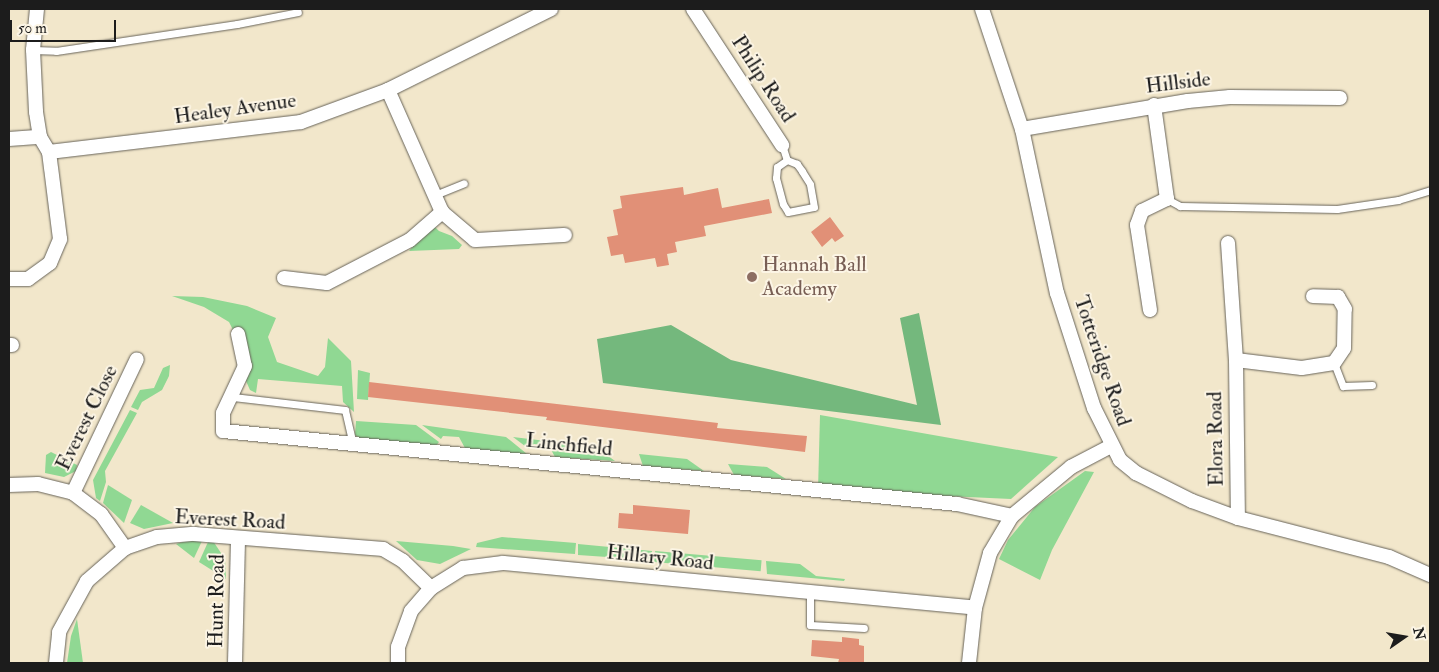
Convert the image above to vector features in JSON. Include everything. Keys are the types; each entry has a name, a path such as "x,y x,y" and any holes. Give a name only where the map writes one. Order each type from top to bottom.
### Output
{"street":[{"path":"9,279 28,279 50,263 60,239 49,152 40,136 33,50 37,9"},
{"name":"Healey Avenue","path":"49,152 301,122 388,90 551,9"},
{"name":"Philip Road","path":"693,9 782,145"},
{"name":"Totteridge Road","path":"982,9 1022,129 1057,294 1094,408 1111,446 1120,460 1143,477 1192,501 1238,518 1389,557 1430,575"},
{"path":"388,90 442,212 475,240 565,235"},
{"name":"Hillside","path":"1022,129 1154,105 1230,97 1340,98"},
{"path":"1150,310 1137,225 1142,211 1168,199 1154,105"},
{"path":"9,139 40,136"},
{"path":"284,278 327,283 410,240 442,212"},
{"name":"Elora Road","path":"1228,243 1236,360 1238,518"},
{"path":"1236,360 1302,368 1334,363 1344,348 1346,309 1338,297 1313,296"},
{"name":"Linchfield","path":"238,334 245,366 233,397 223,413 223,431 957,504 1012,516"},
{"name":"Everest Close","path":"72,493 137,359"},
{"path":"969,663 975,608 990,553 1012,516 1071,467 1111,446"},
{"path":"9,485 38,484 72,493 101,514 125,548"},
{"name":"Everest Road","path":"56,663 59,632 87,581 125,548 157,537 194,534 238,539 383,549 403,560 431,588"},
{"name":"Hunt Road","path":"235,663 238,539"},
{"name":"Hillary Road","path":"398,663 398,647 411,611 431,588 463,568 503,563 975,608"}],"lane":[{"path":"33,50 56,51 236,24 298,12"},
{"path":"782,145 787,160 797,164 810,184 814,207 788,212 783,204 776,178 778,167 787,160"},
{"path":"435,195 464,183"},
{"path":"1168,199 1180,206 1337,209 1398,200 1430,190"},
{"path":"1334,363 1343,386 1372,385"},
{"path":"233,397 345,410 353,444"},
{"path":"810,592 810,625 864,628"}],"green space":[{"path":"432,224 439,231 452,236 462,245 459,249 409,251"},
{"path":"172,296 203,297 247,306 276,318 268,337 277,362 318,376 325,367 328,338 351,361 354,412 343,402 342,386 258,379 256,393 250,390 246,381 248,370 242,348 229,322 204,307"},
{"path":"919,313 941,425 603,383 597,339 671,325 731,360 917,405 900,318"},
{"path":"170,365 169,376 162,390 142,402 138,410 131,407 140,390 154,388 163,368"},
{"path":"358,370 370,373 368,400 357,399"},
{"path":"130,410 137,413 105,471 106,482 100,501 96,498 93,480"},
{"path":"820,415 1058,457 1011,499 818,490"},
{"path":"356,421 416,425 439,442 435,447 361,439 355,435"},
{"path":"422,425 506,437 527,454 466,450 459,437 443,436 441,439"},
{"path":"513,437 596,447 615,461 555,457 549,446 534,444 529,449"},
{"path":"51,452 77,465 76,471 64,477 45,473 46,455"},
{"path":"639,454 687,459 704,471 643,466"},
{"path":"728,464 767,467 786,479 734,475"},
{"path":"1085,471 1094,472 1052,550 1040,580 999,559 1008,540 1035,507"},
{"path":"108,485 132,500 124,523 103,503"},
{"path":"141,505 173,523 144,529 130,523"},
{"path":"502,537 576,543 575,554 476,547 477,543"},
{"path":"189,540 202,541 194,558 176,544"},
{"path":"213,541 225,559 226,579 199,562 208,542"},
{"path":"396,541 471,549 440,564 417,560"},
{"path":"578,544 652,551 651,560 578,555"},
{"path":"655,551 762,560 761,571 654,562"},
{"path":"766,561 800,564 816,576 845,579 844,581 767,574"},
{"path":"77,619 83,663 67,663 71,636"}],"building":[{"path":"683,187 684,195 718,188 722,208 769,199 772,213 704,226 706,236 675,242 677,252 667,254 669,265 657,267 655,258 625,263 623,254 611,256 607,237 618,235 613,210 622,208 620,196"},
{"path":"830,217 844,236 835,242 832,238 822,247 811,232"},
{"path":"369,382 718,423 717,428 807,436 805,452 546,420 547,417 368,397"},
{"path":"633,505 690,510 688,534 618,528 619,513 633,514"},
{"path":"842,637 859,639 859,645 864,646 864,663 838,663 839,659 811,656 812,640 842,642"}],"place":[{"name":"Hannah Ball Academy","path":"752,277"}]}
